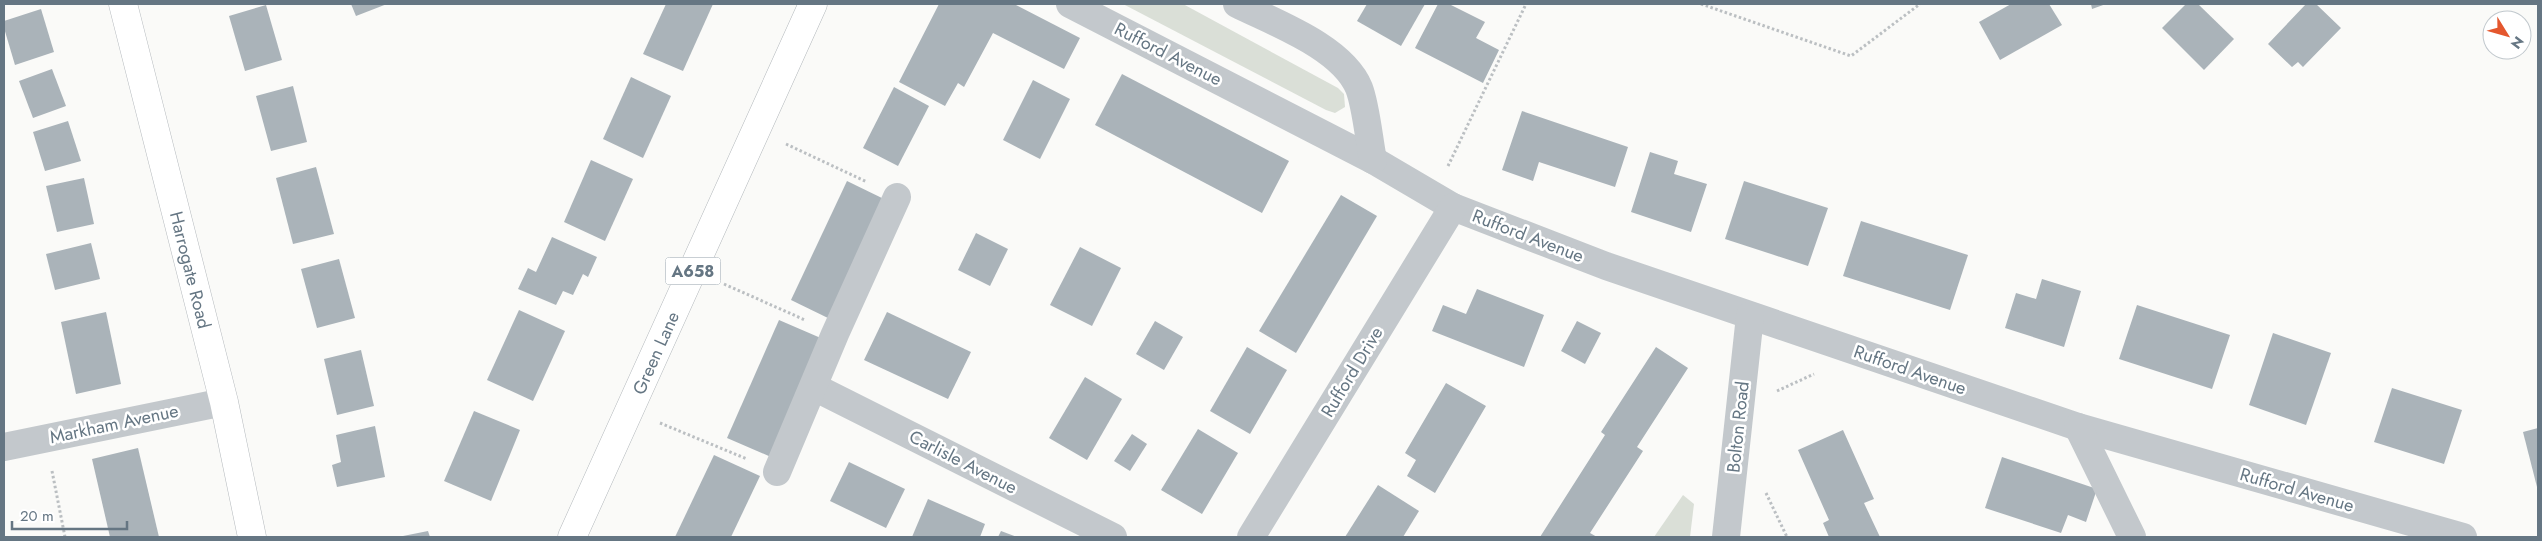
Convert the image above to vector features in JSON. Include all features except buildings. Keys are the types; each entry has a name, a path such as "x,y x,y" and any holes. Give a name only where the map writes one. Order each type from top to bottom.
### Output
{"main road":[{"name":"Harrogate Road","path":"123,4 224,402 252,537"},
{"name":"Green Lane","path":"572,537 813,4"}],"street":[{"name":"Rufford Avenue","path":"1070,4 1373,160 1444,202 1606,266 2078,427 2463,537"},
{"path":"1237,4 1317,45 1344,64 1359,89 1373,160"},
{"path":"777,472 836,334 898,197"},
{"name":"Rufford Drive","path":"1251,537 1444,202"},
{"name":"Bolton Road","path":"1726,537 1750,316"},
{"name":"Carlisle Avenue","path":"814,387 1113,537"},
{"name":"Markham Avenue","path":"4,447 224,402"},
{"path":"2078,427 2132,537"}],"path":[{"path":"1444,202 1526,4"},
{"path":"1701,4 1851,56 1920,4"},
{"path":"757,129 898,197"},
{"path":"694,270 836,334"},
{"path":"1740,408 1860,353"},
{"path":"630,410 777,472"},
{"path":"46,438 66,537"}],"shaded area":[{"path":"1123,4 1183,4 1338,88 1344,94 1345,107 1335,113 1326,110"},
{"path":"1683,495 1694,504 1690,537 1654,537"}]}
